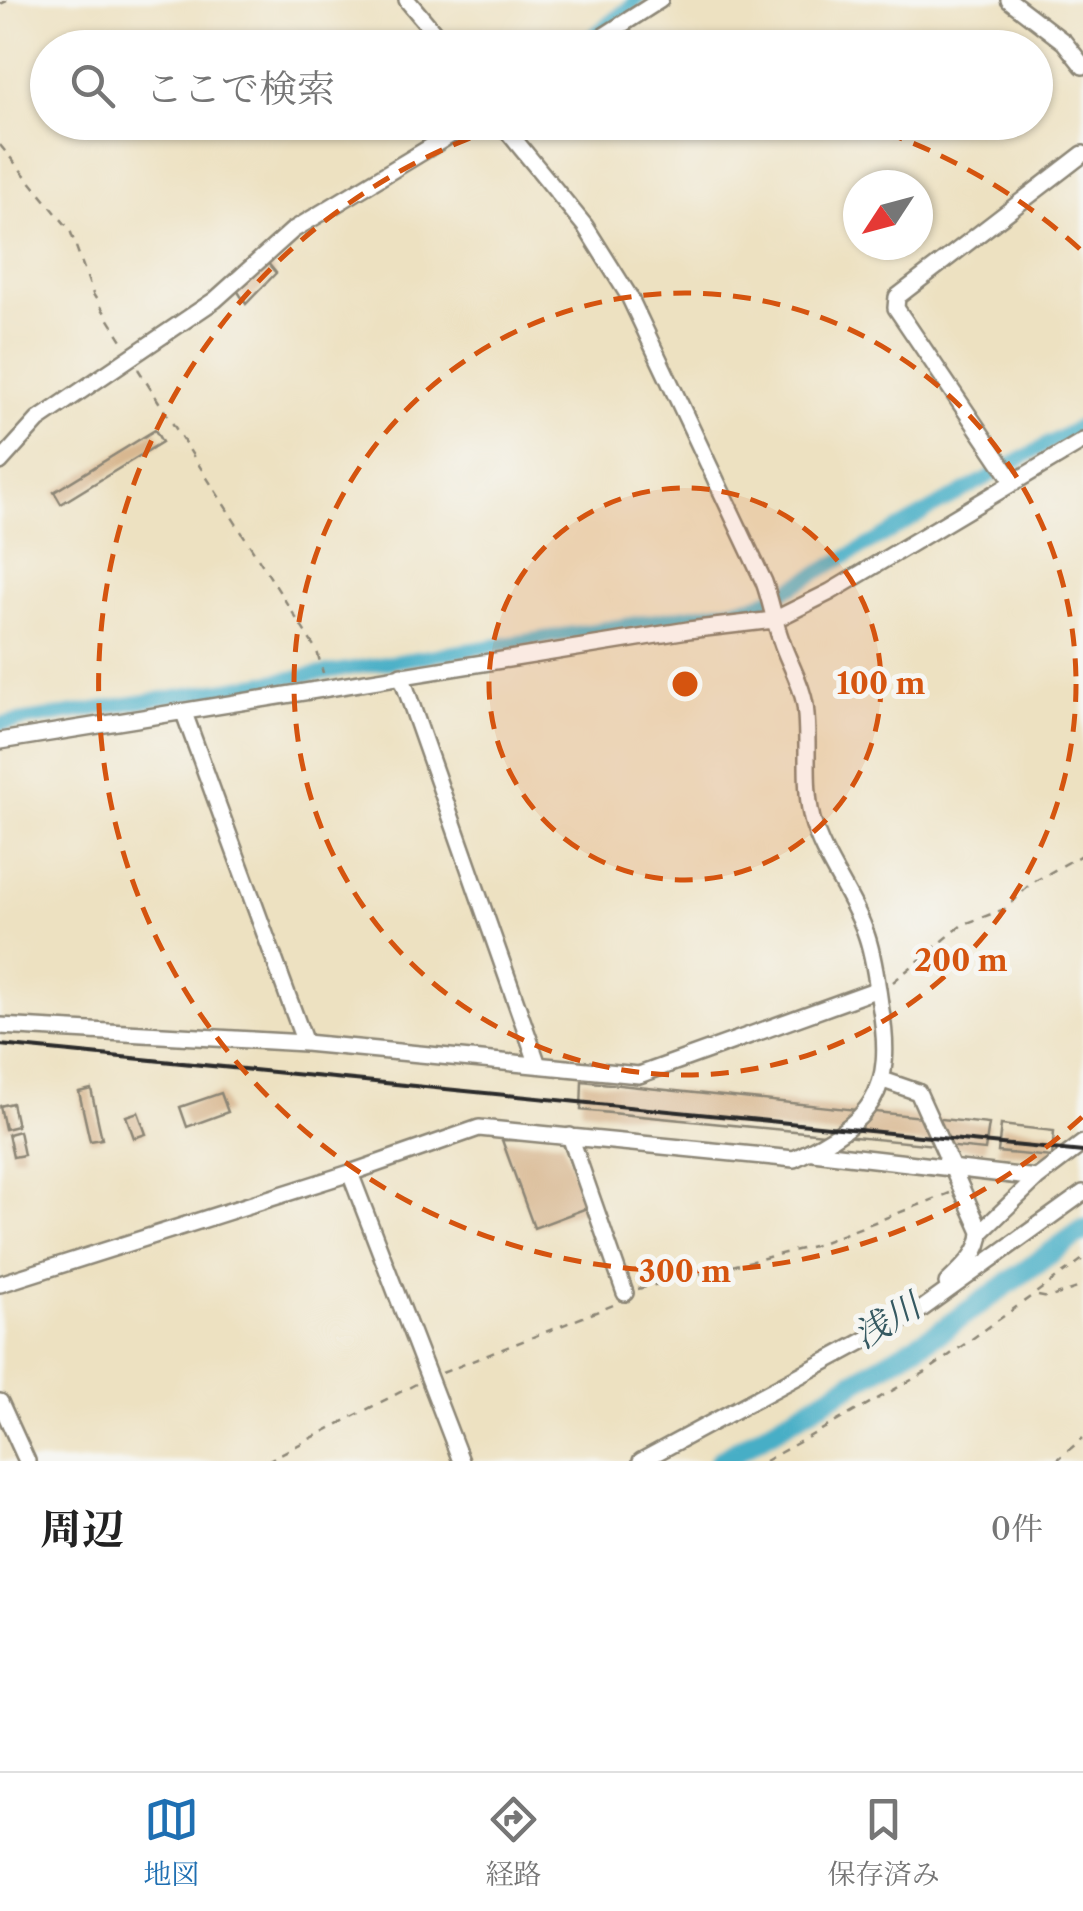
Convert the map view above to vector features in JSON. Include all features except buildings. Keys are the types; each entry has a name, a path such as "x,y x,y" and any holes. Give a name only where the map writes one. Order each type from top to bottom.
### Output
{"street":[{"path":"407,0 431,30"},
{"path":"613,30 660,0"},
{"path":"1009,0 1048,30"},
{"path":"1053,34 1083,66"},
{"path":"0,462 38,420 215,300 293,230 442,140"},
{"path":"0,1284 479,1128 794,1160 854,1123 873,1101 883,1080 887,1043 868,936 813,821 805,706 771,605 628,296 585,226 515,140"},
{"path":"1011,478 896,308 898,297 1083,154"},
{"path":"0,741 688,630 830,592 1011,478 1083,441"},
{"path":"401,675 538,1064"},
{"path":"184,712 305,1043"},
{"path":"0,1026 305,1043 639,1076 878,988"},
{"path":"883,1080 918,1092 981,1232 981,1243 970,1260 920,1311"},
{"path":"570,1136 625,1293"},
{"path":"981,1232 1037,1178 1083,1143"},
{"path":"810,1152 1037,1178"},
{"path":"350,1173 461,1461"},
{"path":"641,1461 920,1311 1083,1194"},
{"path":"0,1402 26,1461"}],"path":[{"path":"0,4 9,0"},
{"path":"0,144 70,230 93,294 317,651 322,667"},
{"path":"878,988 895,981 962,924 1006,908 1030,884 1083,854"},
{"path":"266,1461 428,1378 615,1305 625,1293 812,1246 960,1189"},
{"path":"765,1461 926,1372 1083,1260"},
{"path":"1036,1294 1048,1298 1083,1286"},
{"path":"1056,1461 1083,1438"}],"waterway":[{"path":"600,30 638,0"},
{"path":"0,724 757,604 1083,424"},
{"name":"浅川","path":"720,1461 941,1331 1083,1230"}],"railway":[{"path":"0,1045 1083,1152"}]}
